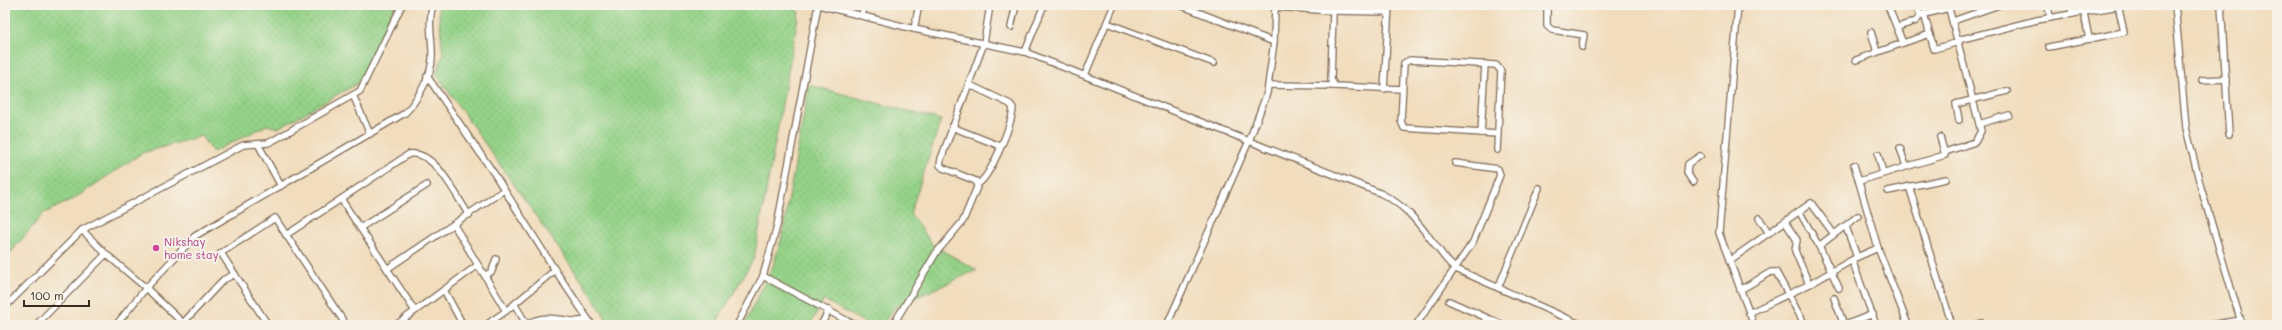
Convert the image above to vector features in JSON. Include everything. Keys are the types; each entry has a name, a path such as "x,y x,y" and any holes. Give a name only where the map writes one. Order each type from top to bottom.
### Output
{"street":[{"path":"5,306 82,230 243,145 258,144 274,140 360,91 365,84 402,5"},
{"path":"116,325 146,288 195,236 370,134 405,113 411,107 427,76 432,59 429,28 433,5"},
{"path":"737,325 763,276 777,226 818,5 914,29 1025,52 1392,199 1411,214 1444,257 1456,269 1582,325"},
{"path":"862,16 864,5"},
{"path":"914,29 919,5"},
{"path":"978,184 943,168 940,165 943,150 970,85 984,43 990,5"},
{"path":"1011,27 1016,5"},
{"path":"1025,52 1044,5"},
{"path":"1085,75 1114,5"},
{"path":"1180,5 1274,42"},
{"path":"1384,89 1389,5"},
{"path":"1548,5 1548,26 1552,30 1584,35 1582,47"},
{"path":"1738,5 1719,222 1722,244 1754,325"},
{"path":"1913,5 1922,15 1930,34 1934,49 1958,41 2050,18 2084,13 2118,5 2124,32 2049,47"},
{"path":"1953,21 1990,6 1999,5"},
{"path":"2048,5 2050,18"},
{"path":"2071,5 2072,14"},
{"path":"2175,5 2186,128 2201,188 2241,322 2210,325"},
{"path":"2221,5 2230,134"},
{"path":"1167,325 1249,141 1270,85 1274,42 1275,6 1326,8 1333,11 1388,12"},
{"path":"1888,6 1898,27 1903,43"},
{"path":"1898,27 1916,21 1922,15 1949,6 1979,124 1980,135 1975,142 1945,152"},
{"path":"1333,11 1331,80 1335,86"},
{"path":"2084,13 2089,38"},
{"path":"1106,23 1214,64"},
{"path":"1870,32 1877,52"},
{"path":"1856,60 1930,34"},
{"path":"1497,150 1498,134 1500,71 1496,65 1406,60 1403,67 1401,121 1404,128 1498,134"},
{"path":"1481,133 1485,64"},
{"path":"427,76 504,190 592,325"},
{"path":"2202,80 2226,79"},
{"path":"904,325 894,323 936,253 963,221 978,184 985,179 1000,146 1012,108 1010,104 970,85"},
{"path":"1270,85 1335,86 1402,90"},
{"path":"1959,120 1956,104 1973,101 2007,91"},
{"path":"353,95 370,134"},
{"path":"1979,124 2009,115"},
{"path":"952,126 1000,146"},
{"path":"1859,181 1946,155 1940,137"},
{"path":"258,144 281,186"},
{"path":"1900,148 1906,166"},
{"path":"286,235 409,154 420,153 433,161 469,215"},
{"path":"1878,154 1883,173"},
{"path":"1693,182 1687,173 1688,164 1700,156"},
{"path":"1416,325 1456,269 1478,234 1500,175 1498,169 1455,163"},
{"path":"1854,165 1878,248 1908,325"},
{"path":"1888,191 1946,179"},
{"path":"360,228 427,185"},
{"path":"1909,186 1952,325"},
{"path":"1498,288 1539,188"},
{"path":"387,269 504,190"},
{"path":"341,199 415,311"},
{"path":"1729,261 1811,203 1834,234"},
{"path":"1799,211 1819,246 1839,288"},
{"path":"1819,246 1846,227 1858,216"},
{"path":"268,325 221,253 275,218 346,325"},
{"path":"1759,218 1769,233"},
{"path":"1785,222 1798,240 1795,251 1809,284"},
{"path":"454,225 506,311"},
{"path":"1846,227 1876,325"},
{"path":"82,230 106,254 146,288 182,324 223,280 235,274"},
{"path":"1749,313 1809,284 1855,258 1878,248"},
{"path":"36,325 106,254"},
{"path":"485,276 492,271 496,259"},
{"path":"396,325 478,265"},
{"path":"486,325 514,305 535,285 556,270"},
{"path":"1740,290 1774,271 1778,273 1805,325"},
{"path":"763,276 855,325"},
{"path":"444,290 463,325"},
{"path":"1834,298 1844,325 1873,314"},
{"path":"1449,301 1503,325"},
{"path":"514,305 527,324 538,318 548,317 582,321 588,319"},
{"path":"821,325 829,310"},
{"path":"1483,325 1486,318"},
{"path":"1974,325 1982,323 1985,325"}],"green space":[{"path":"5,5 395,5 360,82 278,128 267,125 213,152 201,136 142,153 72,200 44,213 5,259"},
{"path":"438,5 788,5 799,12 754,258 715,325 610,325 593,297 436,74 443,55"},
{"path":"809,85 941,120 910,214 934,246 977,270 895,307 882,325 869,325 824,300 810,325 744,325 773,266 782,237"}],"place":[{"name":"Nikshay home stay","path":"156,248"}]}
